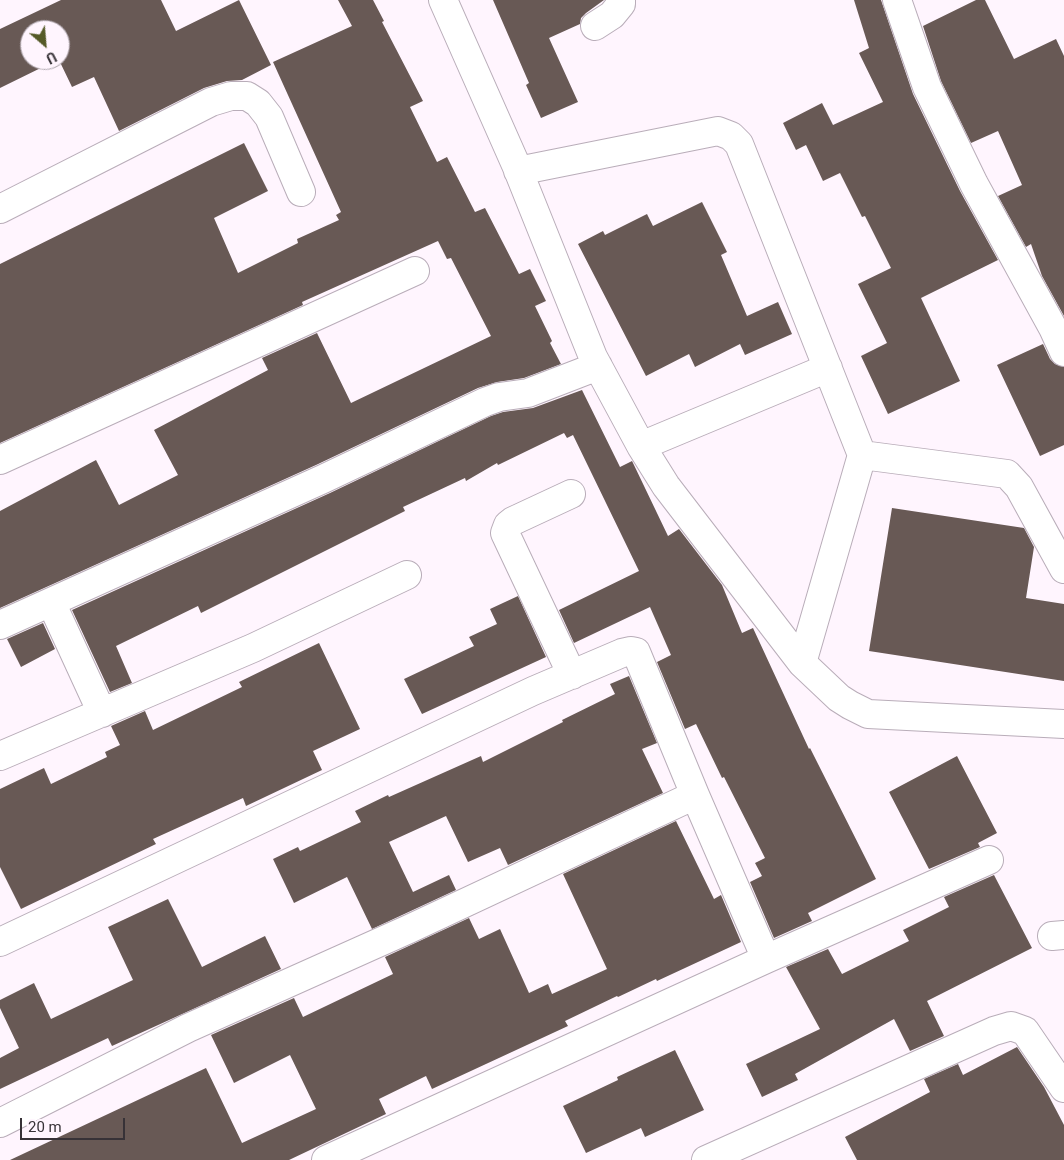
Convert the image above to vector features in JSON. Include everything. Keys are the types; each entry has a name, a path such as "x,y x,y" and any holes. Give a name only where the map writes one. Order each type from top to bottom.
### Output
{"street":[{"path":"443,0 518,171 593,357 641,446 666,486 802,663 839,698 850,706 868,714 1064,724"},
{"path":"595,26 612,15 621,4 621,0"},
{"path":"897,0 927,87 974,184 1053,328 1064,352"},
{"path":"0,209 211,102 231,96 247,96 258,103 269,117 301,192"},
{"path":"518,171 718,131 731,136 739,144 862,455 802,663"},
{"path":"0,460 415,271"},
{"path":"0,625 322,479 485,402 499,397 528,393 598,366"},
{"path":"641,446 828,368"},
{"path":"862,455 1007,474 1019,487 1064,569"},
{"path":"571,494 513,521 508,525 505,533 572,675"},
{"path":"0,756 253,648 407,575"},
{"path":"51,602 102,713"},
{"path":"0,942 533,691 622,653 631,651 636,652 766,959"},
{"path":"0,1123 188,1028 418,925 695,795"},
{"path":"326,1160 766,959 990,860"},
{"path":"706,1160 994,1031 1011,1026 1025,1031 1064,1088"}],"building":[{"path":"61,0 161,0 176,31 239,0 271,65 242,80 227,81 204,88 119,131 94,77 72,87 64,70 70,70 70,20 20,20 20,70 37,70 0,88 0,29"},
{"path":"338,0 373,0 384,21 382,22 423,101 410,107 437,162 447,157 475,212 485,208 519,274 530,269 546,301 535,306 561,364 524,378 497,382 478,388 316,465 0,608 0,511 96,460 119,505 178,475 154,430 268,370 262,358 317,333 351,403 491,336 451,258 447,259 438,241 302,302 303,305 0,443 0,264 244,143 268,191 214,218 238,273 298,243 297,239 339,220 336,215 341,212 273,62 352,26"},
{"path":"493,0 604,0 581,18 580,24 549,38 578,102 541,118 526,85 529,83"},
{"path":"854,0 881,0 913,94 960,191 998,260 921,298 960,381 888,414 861,356 887,343 858,284 891,268 865,216 862,217 840,173 823,181 806,145 796,150 783,123 822,103 833,125 883,102 859,53 869,48"},
{"path":"976,0 985,0 1014,59 1056,39 1064,56 1064,316 1042,276 1031,244 1026,247 998,196 1022,185 998,131 971,143 941,81 923,26"},
{"path":"702,202 727,252 721,255 747,316 778,302 792,334 745,355 740,344 695,367 689,354 646,376 578,244 603,231 605,235 647,214 653,226"},
{"path":"1043,344 1050,359 1055,364 1064,367 1064,445 1040,456 997,365"},
{"path":"582,390 620,467 632,461 668,536 679,529 722,585 742,633 753,628 809,749 876,879 808,913 812,921 774,938 750,882 762,876 755,863 765,858 724,777 722,778 696,724 685,729 657,662 671,655 650,607 574,643 559,610 639,571 573,435 567,438 564,433 498,465 497,463 466,481 465,478 403,507 405,511 201,613 198,606 116,646 132,683 110,692 72,610 330,493 491,416 503,412 533,408"},
{"path":"892,508 1024,528 1034,547 1026,598 1064,604 1064,681 869,651"},
{"path":"518,596 546,657 422,714 404,679 474,646 469,637 497,624 490,609"},
{"path":"43,623 55,649 21,667 7,639"},
{"path":"319,643 360,729 313,751 322,770 246,806 243,798 153,839 156,844 21,909 0,867 0,789 44,768 51,784 107,757 105,752 120,745 111,726 145,711 153,730 242,687 239,682"},
{"path":"629,676 657,743 642,749 663,793 508,865 500,848 468,862 446,816 389,842 413,892 449,875 456,890 372,929 347,877 294,903 273,859 298,847 300,851 361,822 355,811 388,795 389,797 481,756 483,762 563,722 562,720 615,694 610,684"},
{"path":"957,756 997,833 978,843 980,847 929,869 889,792"},
{"path":"676,821 714,899 721,895 741,942 657,981 656,979 617,996 565,1021 568,1026 432,1089 426,1076 379,1099 386,1114 289,1160 10,1160 206,1068 242,1143 316,1109 290,1055 234,1083 211,1035 294,998 303,1017 393,974 385,957 469,918 479,939 500,929 529,993 548,984 552,994 607,969 563,874"},
{"path":"994,875 1032,948 927,1001 944,1036 910,1051 894,1019 795,1074 798,1080 762,1097 746,1064 820,1029 786,967 828,949 842,974 909,941 903,930 949,907 944,897"},
{"path":"168,899 202,967 265,936 281,969 112,1046 108,1038 0,1089 0,1058 19,1048 0,1008 0,1000 34,983 51,1019 133,980 108,927"},
{"path":"1017,1047 1044,1087 1064,1125 1064,1160 857,1160 845,1137 930,1092 924,1079 958,1064 963,1075"},
{"path":"675,1050 704,1110 645,1137 641,1128 586,1153 563,1106 618,1080 617,1077"}]}
